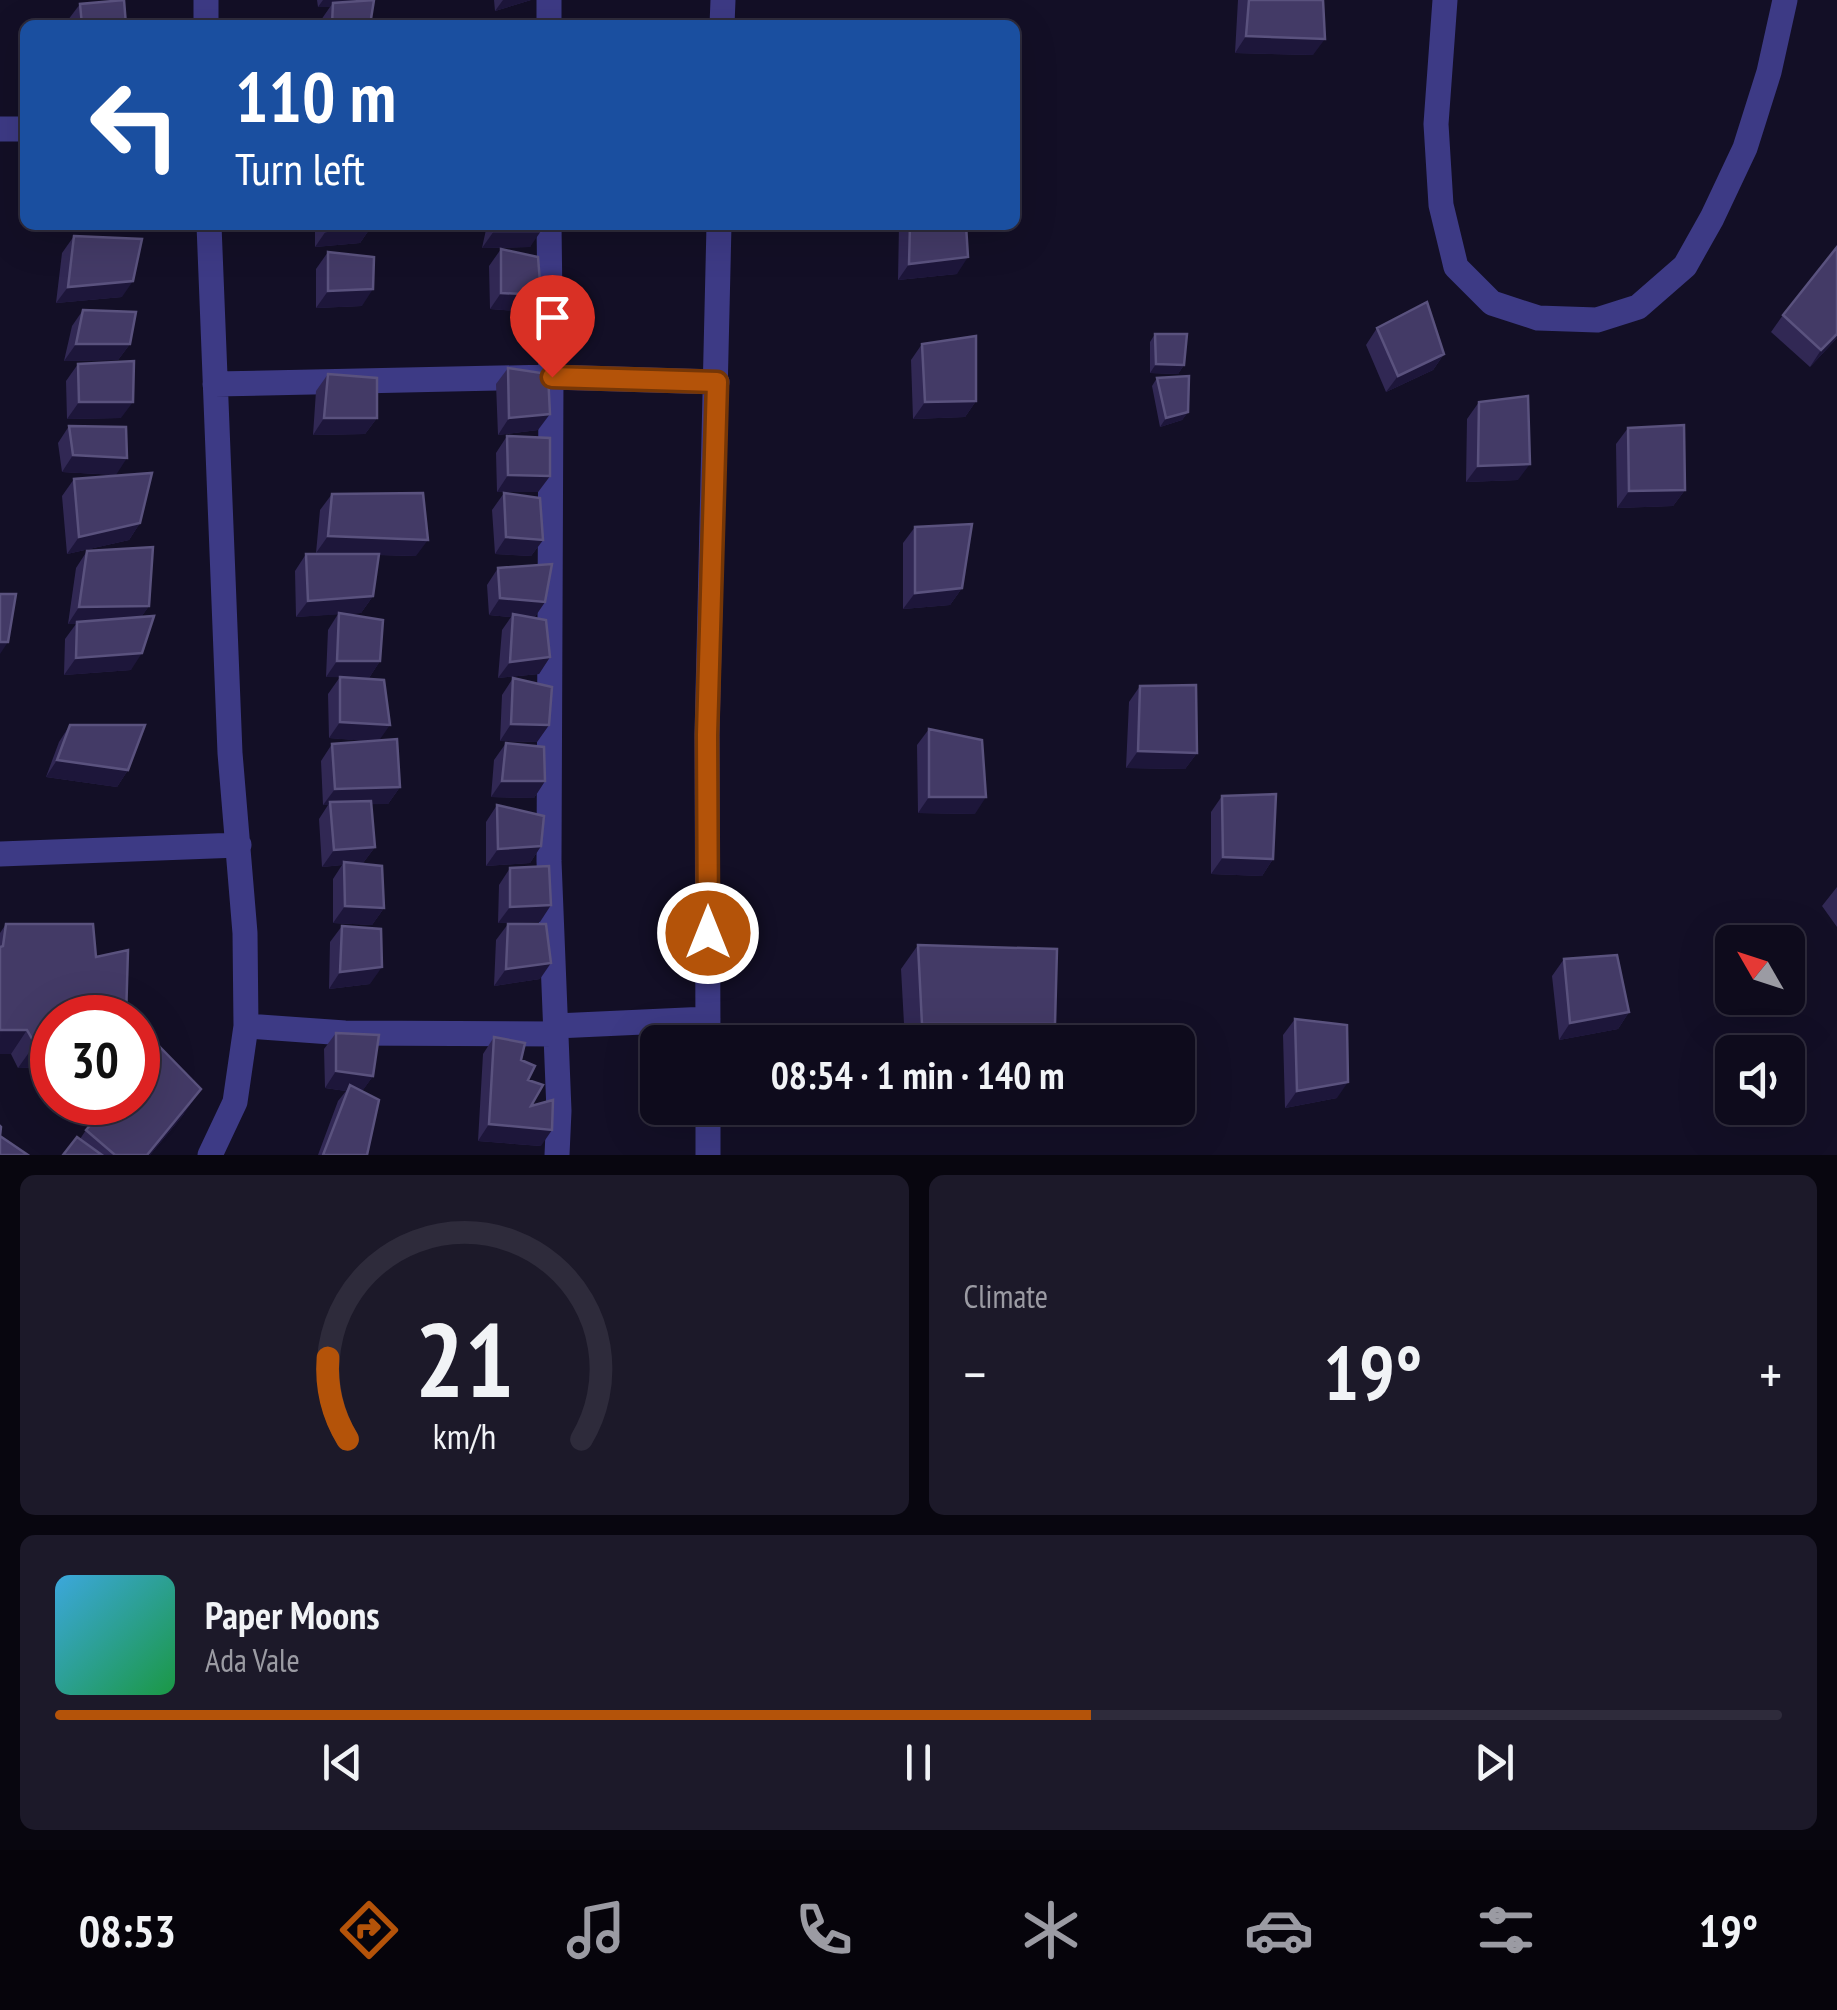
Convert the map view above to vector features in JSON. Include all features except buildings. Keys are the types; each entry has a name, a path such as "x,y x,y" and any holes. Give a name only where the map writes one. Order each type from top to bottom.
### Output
{"street":[{"path":"1445,0 1436,124 1441,206 1456,267 1492,303 1538,318 1597,320 1638,307 1685,266 1745,148 1785,0"},
{"path":"209,230 230,753 245,933 246,1026 234,1102 210,1155"},
{"path":"549,230 552,377 548,861 560,1111 558,1155"},
{"path":"708,1025 707,735 720,230"},
{"path":"215,384 552,377 717,382"},
{"path":"0,854 239,845"},
{"path":"246,1026 345,1033 640,1031"},
{"path":"708,1125 708,1155"}],"route":[{"path":"552,377 717,382 707,735 708,933"}]}
